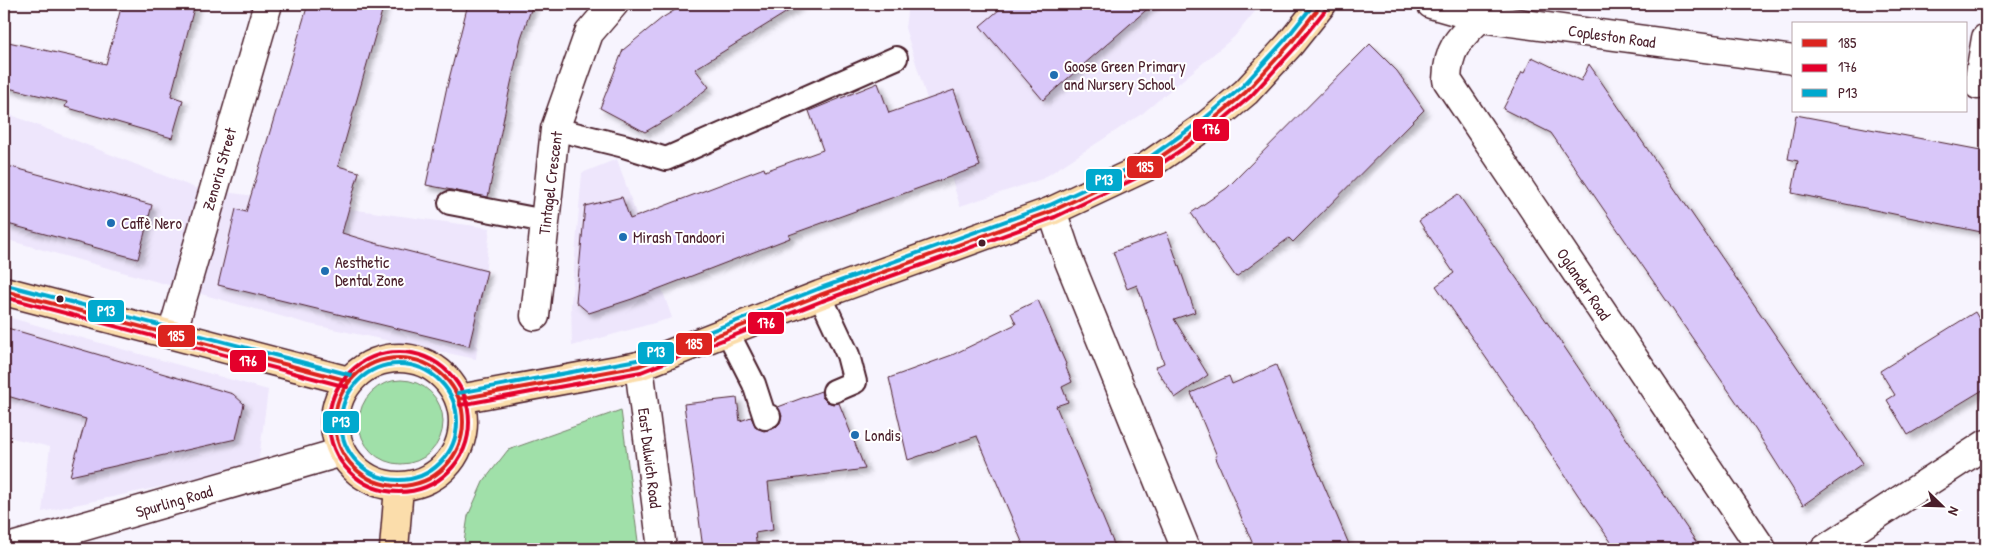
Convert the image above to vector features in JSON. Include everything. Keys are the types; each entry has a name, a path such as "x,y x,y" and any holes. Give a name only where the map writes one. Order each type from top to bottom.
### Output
{"main road":[{"path":"459,399 639,366 820,295 1052,212 1146,167 1208,124 1246,92 1290,44 1322,4"},
{"path":"4,291 349,381"},
{"path":"389,359 410,359 429,365 442,374 452,386 459,399 463,416 462,434 456,451 446,466 432,477 416,484 398,487 382,484 366,477 352,466 342,452 336,431 336,408 341,394 349,381 374,363 389,359"},
{"path":"394,549 398,487"}],"street":[{"name":"Zenoria Street","path":"172,334 268,4"},
{"name":"Tintagel Crescent","path":"535,316 555,129 589,33 614,4"},
{"name":"Copleston Road","path":"1431,4 1480,18 1792,60"},
{"name":"Oglander Road","path":"1480,18 1453,47 1448,64 1447,80 1762,549"},
{"path":"1977,85 1986,38"},
{"path":"1052,212 1069,261 1186,549"},
{"name":"East Dulwich Road","path":"639,366 662,549"},
{"path":"1825,549 1986,444"},
{"name":"Spurling Road","path":"5,549 342,452"}],"lane":[{"path":"555,129 624,146 666,159 896,58"},
{"path":"450,203 545,221"},
{"path":"820,295 848,355 855,382 837,398"},
{"path":"727,331 754,384 769,421"}],"shaded area":[{"name":"Goose Green Primary and Nursery School","path":"908,4 1261,4 1234,37 1143,113 1042,179 960,206 905,28"},
{"path":"4,112 195,188 490,228 476,359 309,324 4,239"},
{"path":"617,159 672,318 572,346 571,303 582,173"},
{"path":"4,316 268,390 258,466 42,512 50,447 4,436"}],"green space":[{"path":"401,380 417,383 431,392 440,406 443,422 440,438 431,452 417,461 401,464 385,461 371,452 362,438 359,422 362,406 371,392 385,383"},
{"path":"621,410 639,549 463,549 468,516 483,482 508,450"}],"building":[{"path":"122,4 195,4 171,96 183,100 172,138 65,107 67,102 4,87 4,41 106,64"},
{"path":"308,4 384,4 338,166 359,172 342,233 487,271 469,346 218,285 236,209 246,212"},
{"path":"468,4 533,4 521,38 488,197 426,185 446,91"},
{"path":"685,4 800,4 695,69 709,87 674,115 645,132 600,108 623,50 662,18"},
{"path":"1006,4 1153,4 1043,100 980,26"},
{"path":"1370,44 1397,71 1424,110 1293,242 1289,238 1236,277 1191,213 1227,188"},
{"path":"1532,57 1581,81 1589,64 1863,463 1803,505 1755,429 1551,133 1503,109"},
{"path":"878,83 889,113 954,90 980,166 789,235 790,238 632,299 589,313 576,302 585,206 622,197 630,219 764,168 765,171 823,150 809,111"},
{"path":"1796,115 1986,151 1986,233 1792,193 1798,161 1788,159"},
{"path":"4,165 152,205 138,259 4,223"},
{"path":"1458,194 1701,549 1616,549 1578,495 1436,286 1454,273 1419,221"},
{"path":"1167,232 1195,312 1174,319 1208,375 1175,398 1155,367 1164,363 1137,285 1127,289 1113,252"},
{"path":"1038,300 1072,382 1062,387 1068,402 1056,406 1116,549 1025,549 977,436 908,460 889,378 952,355 1016,324 1011,313"},
{"path":"1975,312 1986,331 1986,388 1908,435 1887,400 1895,395 1880,371"},
{"path":"4,327 233,394 244,404 236,439 70,476 86,419 4,395"},
{"path":"1276,365 1308,448 1351,549 1255,549 1215,456 1217,456 1191,393 1229,376 1232,384"},
{"path":"821,391 822,397 827,402 839,403 865,469 768,482 773,530 755,533 757,549 703,549 684,404 737,398 740,421 751,417 756,428 764,431 775,428 780,423 782,416 778,407"}],"transit line":[{"name":"P13","path":"458,393 637,360 818,289 1050,205 1143,162 1204,119 1242,87 1285,40 1314,4"},
{"name":"185","path":"459,399 639,366 820,295 1052,211 1146,167 1208,124 1246,92 1290,44 1322,4"},
{"name":"176","path":"460,405 641,372 822,301 1055,217 1149,172 1212,129 1251,96 1295,48 1327,8"},
{"name":"P13","path":"6,285 351,375"},
{"name":"185","path":"4,291 349,381"},
{"name":"176","path":"4,297 347,387"},
{"name":"176","path":"399,352 413,353 426,357 449,372 464,395 468,408 469,422 468,436 464,449 449,472 426,487 413,491 399,492 385,491 372,487 349,472 334,449 330,436 329,422 330,408 334,395 349,372 372,357 385,353 399,352"},
{"name":"185","path":"399,358 423,363 444,377 458,398 463,422 458,446 444,467 423,481 399,486 375,481 354,467 340,446 335,422 340,398 354,377 375,363 399,358"},
{"name":"P13","path":"399,364 421,369 440,381 452,400 457,422 452,444 440,463 421,475 399,480 377,475 358,463 346,444 341,422 346,400 358,381 377,369 399,364"}],"place":[{"name":"Goose Green Primary and Nursery School","path":"1054,75"},
{"name":"Caffè Nero","path":"111,223"},
{"name":"Mirash Tandoori","path":"623,237"},
{"name":"Aesthetic Dental Zone","path":"325,271"},
{"name":"Londis","path":"855,435"}]}
